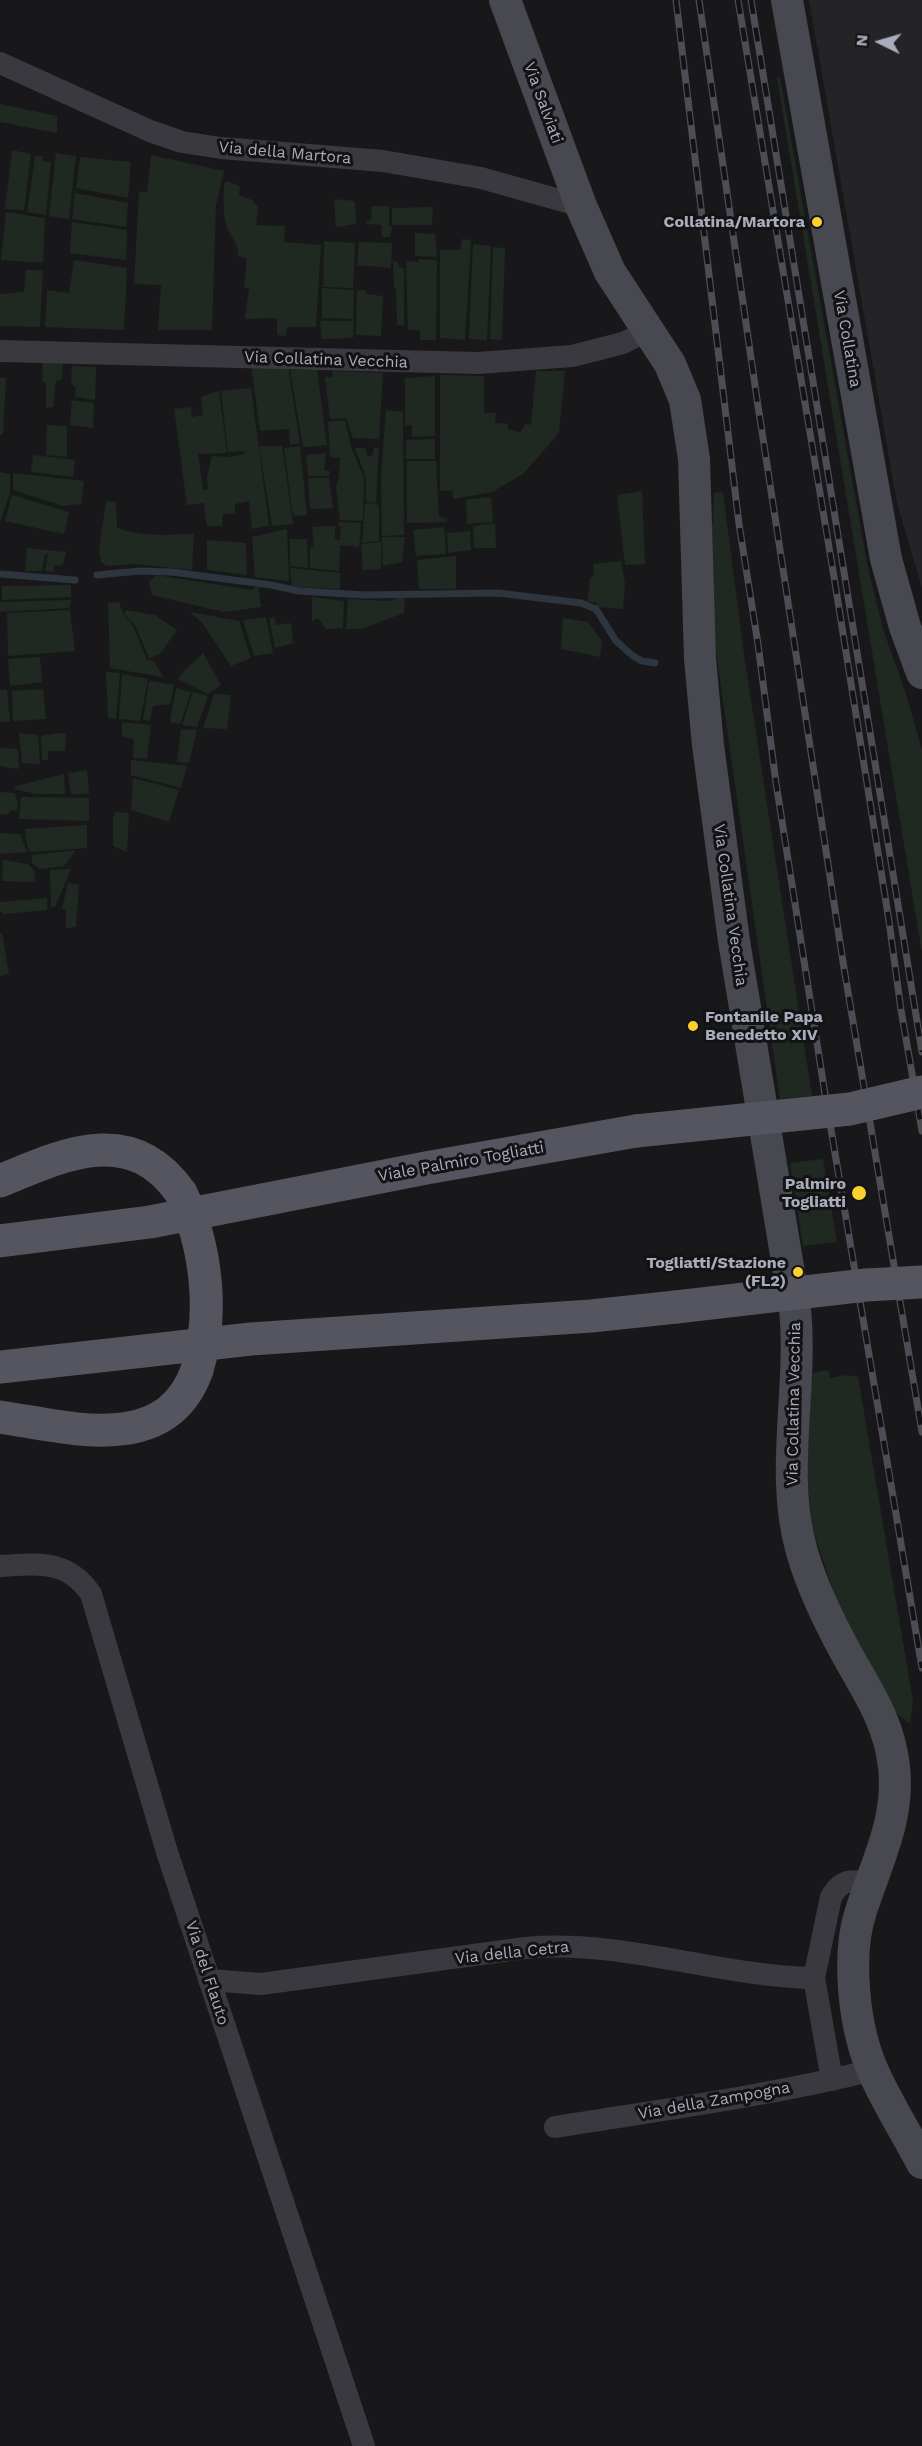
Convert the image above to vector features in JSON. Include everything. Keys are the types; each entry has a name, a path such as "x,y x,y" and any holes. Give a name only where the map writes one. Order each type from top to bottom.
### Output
{"main road":[{"name":"Viale Palmiro Togliatti","path":"0,1241 150,1222 426,1168 636,1131 850,1109 922,1092"},
{"path":"0,1181 52,1160 107,1148 141,1157 158,1168 181,1193 195,1233 205,1295 206,1332 191,1386 172,1408 160,1417 128,1429 108,1432 0,1417"},
{"path":"0,1367 251,1339 580,1317 866,1285 922,1282"}],"street":[{"name":"Via Salviati","path":"505,0 581,206"},
{"name":"Via Collatina","path":"787,0 886,559 905,627 922,673"},
{"name":"Via della Martora","path":"0,63 182,142 221,148 383,160 481,178 581,206"},
{"name":"Via Collatina Vecchia","path":"581,206 610,272 679,381 691,432 700,659 707,735 733,930 796,1321 797,1366 791,1453 796,1527 813,1583 838,1638 874,1699 886,1726 896,1778 894,1809 887,1841 858,1922 854,1967 860,2024 873,2070 922,2163"},
{"name":"Via Collatina Vecchia","path":"0,351 478,363 572,356 623,344 648,331"},
{"name":"Via del Flauto","path":"0,1566 38,1564 56,1567 78,1577 91,1594 154,1809 364,2446"},
{"path":"832,2080 814,1978 834,1890 843,1882 850,1880 871,1884"},
{"name":"Via della Cetra","path":"209,1980 261,1984 525,1948 559,1946 621,1951 765,1975 814,1978"},
{"name":"Via della Zampogna","path":"555,2127 709,2103 873,2070"}],"shaded area":[{"path":"809,0 922,0 922,588 897,503"},
{"path":"780,77 867,563 883,629 906,694 922,750 922,953 777,78"},
{"path":"0,104 57,116 57,133 0,122"},
{"path":"12,150 31,154 24,210 5,209"},
{"path":"56,153 76,156 69,219 49,216"},
{"path":"151,155 224,171 216,205 212,330 158,330 161,285 134,284 139,191 147,193"},
{"path":"35,156 43,156 42,161 51,162 46,215 27,212"},
{"path":"80,157 131,162 128,198 76,188"},
{"path":"225,181 240,186 239,195 252,200 258,207 256,225 285,226 284,242 321,245 316,327 287,327 286,336 277,335 277,318 245,319 249,288 244,288 247,258 238,256 236,244 226,225"},
{"path":"75,193 128,203 126,227 72,219"},
{"path":"334,199 355,201 356,224 336,227"},
{"path":"372,206 389,206 389,226 392,227 390,237 382,237 381,225 367,224 366,221 371,220"},
{"path":"433,207 432,225 392,225 392,208"},
{"path":"6,212 45,218 43,263 1,260"},
{"path":"72,222 127,230 126,260 70,253"},
{"path":"415,233 435,234 437,257 415,256"},
{"path":"462,239 471,240 465,340 440,338 440,250 460,250"},
{"path":"324,241 355,243 353,288 323,287"},
{"path":"359,242 392,243 391,268 357,265"},
{"path":"473,244 491,246 487,340 469,339"},
{"path":"493,247 505,248 502,340 490,339"},
{"path":"419,259 437,260 436,340 420,340 420,330 408,330 406,261 418,262"},
{"path":"74,260 127,268 124,330 45,327 47,290 69,293"},
{"path":"393,261 398,262 399,267 404,268 404,325 397,325"},
{"path":"26,270 43,270 40,327 0,326 0,294 24,292"},
{"path":"322,288 354,290 353,319 322,318"},
{"path":"366,290 366,294 383,296 381,336 356,335 357,291"},
{"path":"320,321 354,321 353,338 322,339"},
{"path":"42,361 63,362 62,379 56,381 53,407 46,408 46,382 43,382"},
{"path":"251,365 288,366 300,443 290,445 289,429 260,431"},
{"path":"72,366 96,367 95,400 75,397 76,388 71,383"},
{"path":"290,370 317,370 327,445 303,447"},
{"path":"333,371 383,373 379,439 353,438 346,418 330,419 325,377 332,377"},
{"path":"536,371 565,371 559,432 547,447 523,474 492,492 453,499 453,490 440,491 440,375 484,376 484,413 496,413 495,423 508,424 508,429 520,433 525,424 531,425"},
{"path":"435,376 435,436 412,437 412,425 405,425 405,378"},
{"path":"0,378 6,378 3,434 0,435"},
{"path":"251,388 269,526 252,529 249,501 235,504 235,513 223,514 222,526 207,526 204,503 187,505 174,409 191,407 192,417 203,415 201,397 219,391 227,453 198,454 203,490 208,490 207,477 212,456 230,457 245,454 244,451 228,452 221,391"},
{"path":"72,400 94,403 93,428 70,425"},
{"path":"386,410 403,412 404,535 382,536 381,475"},
{"path":"345,420 351,447 364,478 363,521 340,520 336,487 340,458 330,457 328,422"},
{"path":"47,425 67,426 67,457 46,455"},
{"path":"435,439 435,459 406,459 406,440"},
{"path":"259,446 282,446 293,524 272,526"},
{"path":"300,446 307,515 293,516 284,448"},
{"path":"374,447 379,448 376,502 366,503 366,477 355,448 365,448 368,456 372,456"},
{"path":"326,453 324,471 330,471 329,476 308,476 306,455"},
{"path":"33,455 75,460 73,477 31,472"},
{"path":"407,461 436,461 439,517 447,518 446,522 407,523"},
{"path":"0,472 10,474 10,493 0,522"},
{"path":"13,473 84,481 81,504 63,506 13,490"},
{"path":"308,478 329,478 333,508 310,509"},
{"path":"642,491 645,564 625,565 617,495"},
{"path":"723,492 744,655 812,1096 780,1099 709,603 708,532 713,521 714,493"},
{"path":"12,495 69,512 64,534 5,521"},
{"path":"491,498 493,522 467,524 466,500"},
{"path":"106,501 116,502 117,528 146,534 194,534 192,570 134,564 107,566 101,562 99,550"},
{"path":"377,503 379,541 362,543 365,504"},
{"path":"339,522 361,523 359,547 340,545 339,571 310,568 310,547 314,547 312,527 335,526 335,539 340,540"},
{"path":"495,523 496,548 474,548 473,526"},
{"path":"444,527 446,554 416,556 413,530"},
{"path":"287,529 289,581 255,577 252,537"},
{"path":"470,531 471,550 448,553 447,533"},
{"path":"382,537 405,537 402,562 383,566"},
{"path":"290,539 307,539 308,568 290,566"},
{"path":"207,540 246,543 247,575 207,570"},
{"path":"381,542 381,569 363,570 361,544"},
{"path":"27,548 66,552 63,565 54,566 54,572 45,571 48,554 45,554 42,571 25,571"},
{"path":"456,556 456,589 419,589 417,560"},
{"path":"621,561 625,584 623,609 597,607 596,602 587,602 590,579 594,575 593,564"},
{"path":"290,568 340,573 340,589 292,587"},
{"path":"156,575 252,590 258,586 261,607 224,612 152,595 149,582"},
{"path":"71,585 71,597 2,600 2,586"},
{"path":"405,595 404,613 361,629 346,629 348,599 389,601"},
{"path":"312,597 344,601 343,628 326,629 318,618 312,621"},
{"path":"71,600 69,608 0,612 0,602"},
{"path":"119,602 123,614 133,626 147,660 154,661 163,677 110,668 108,603"},
{"path":"70,610 75,651 8,656 7,613"},
{"path":"126,610 155,615 177,630 160,654 149,658 135,625 124,614"},
{"path":"190,612 239,621 251,658 231,666 203,624"},
{"path":"266,617 273,653 254,656 243,620"},
{"path":"274,617 276,625 291,623 293,643 275,648 269,618"},
{"path":"563,618 588,622 602,641 600,657 561,649"},
{"path":"203,653 221,685 208,694 178,679"},
{"path":"40,657 42,682 10,686 8,659"},
{"path":"106,672 120,673 116,719 108,718"},
{"path":"122,674 148,679 140,721 119,719"},
{"path":"149,681 174,685 170,704 153,706 150,721 143,720"},
{"path":"176,688 191,692 180,724 170,722"},
{"path":"7,689 10,722 0,722 0,690"},
{"path":"43,689 46,719 13,721 12,691"},
{"path":"193,692 208,696 197,727 182,725"},
{"path":"214,694 231,695 227,729 203,728"},
{"path":"122,722 151,725 147,759 133,758 134,739 122,736"},
{"path":"181,729 197,730 189,763 177,762"},
{"path":"19,733 38,735 40,764 22,763"},
{"path":"66,734 65,751 48,751 48,760 42,760 41,736"},
{"path":"0,748 18,749 19,769 0,766"},
{"path":"131,760 187,766 181,788 131,775"},
{"path":"87,770 89,793 71,795 68,773"},
{"path":"64,774 65,794 36,794 14,789 16,786"},
{"path":"133,778 179,790 169,822 131,810"},
{"path":"0,792 14,793 18,803 17,810 0,815"},
{"path":"21,797 89,798 89,821 19,819"},
{"path":"116,812 129,813 127,852 113,846 113,818"},
{"path":"87,825 87,848 31,852 27,846 25,829"},
{"path":"0,833 20,834 27,852 0,854"},
{"path":"76,850 64,866 40,869 32,863 32,855"},
{"path":"3,860 28,864 34,870 35,882 2,881"},
{"path":"71,869 55,907 51,907 50,870"},
{"path":"68,883 79,885 76,927 66,928 66,910 62,909"},
{"path":"47,898 47,910 4,914 0,911 0,902"},
{"path":"0,933 2,933 9,974 0,976"},
{"path":"823,1159 837,1242 803,1246 790,1163"},
{"path":"828,1370 830,1378 845,1375 858,1377 913,1701 910,1724 896,1713 846,1629 812,1527 806,1461 812,1373"}],"waterway":[{"path":"97,575 140,571 172,572 299,591 364,595 498,593 581,603 596,609 616,641 633,656 642,661 655,663"},
{"path":"0,574 75,580"}],"railway":[{"path":"676,0 739,524 758,644 776,783 825,1094 922,1668"},
{"path":"699,0 843,962 922,1432"},
{"path":"738,0 834,577 922,1131"},
{"path":"751,0 922,1052"}],"place":[{"name":"Collatina/Martora","path":"817,222"},
{"name":"Fontanile Papa Benedetto XIV","path":"693,1026"},
{"name":"Palmiro Togliatti","path":"859,1193"},
{"name":"Togliatti/Stazione (FL2)","path":"798,1272"}]}
